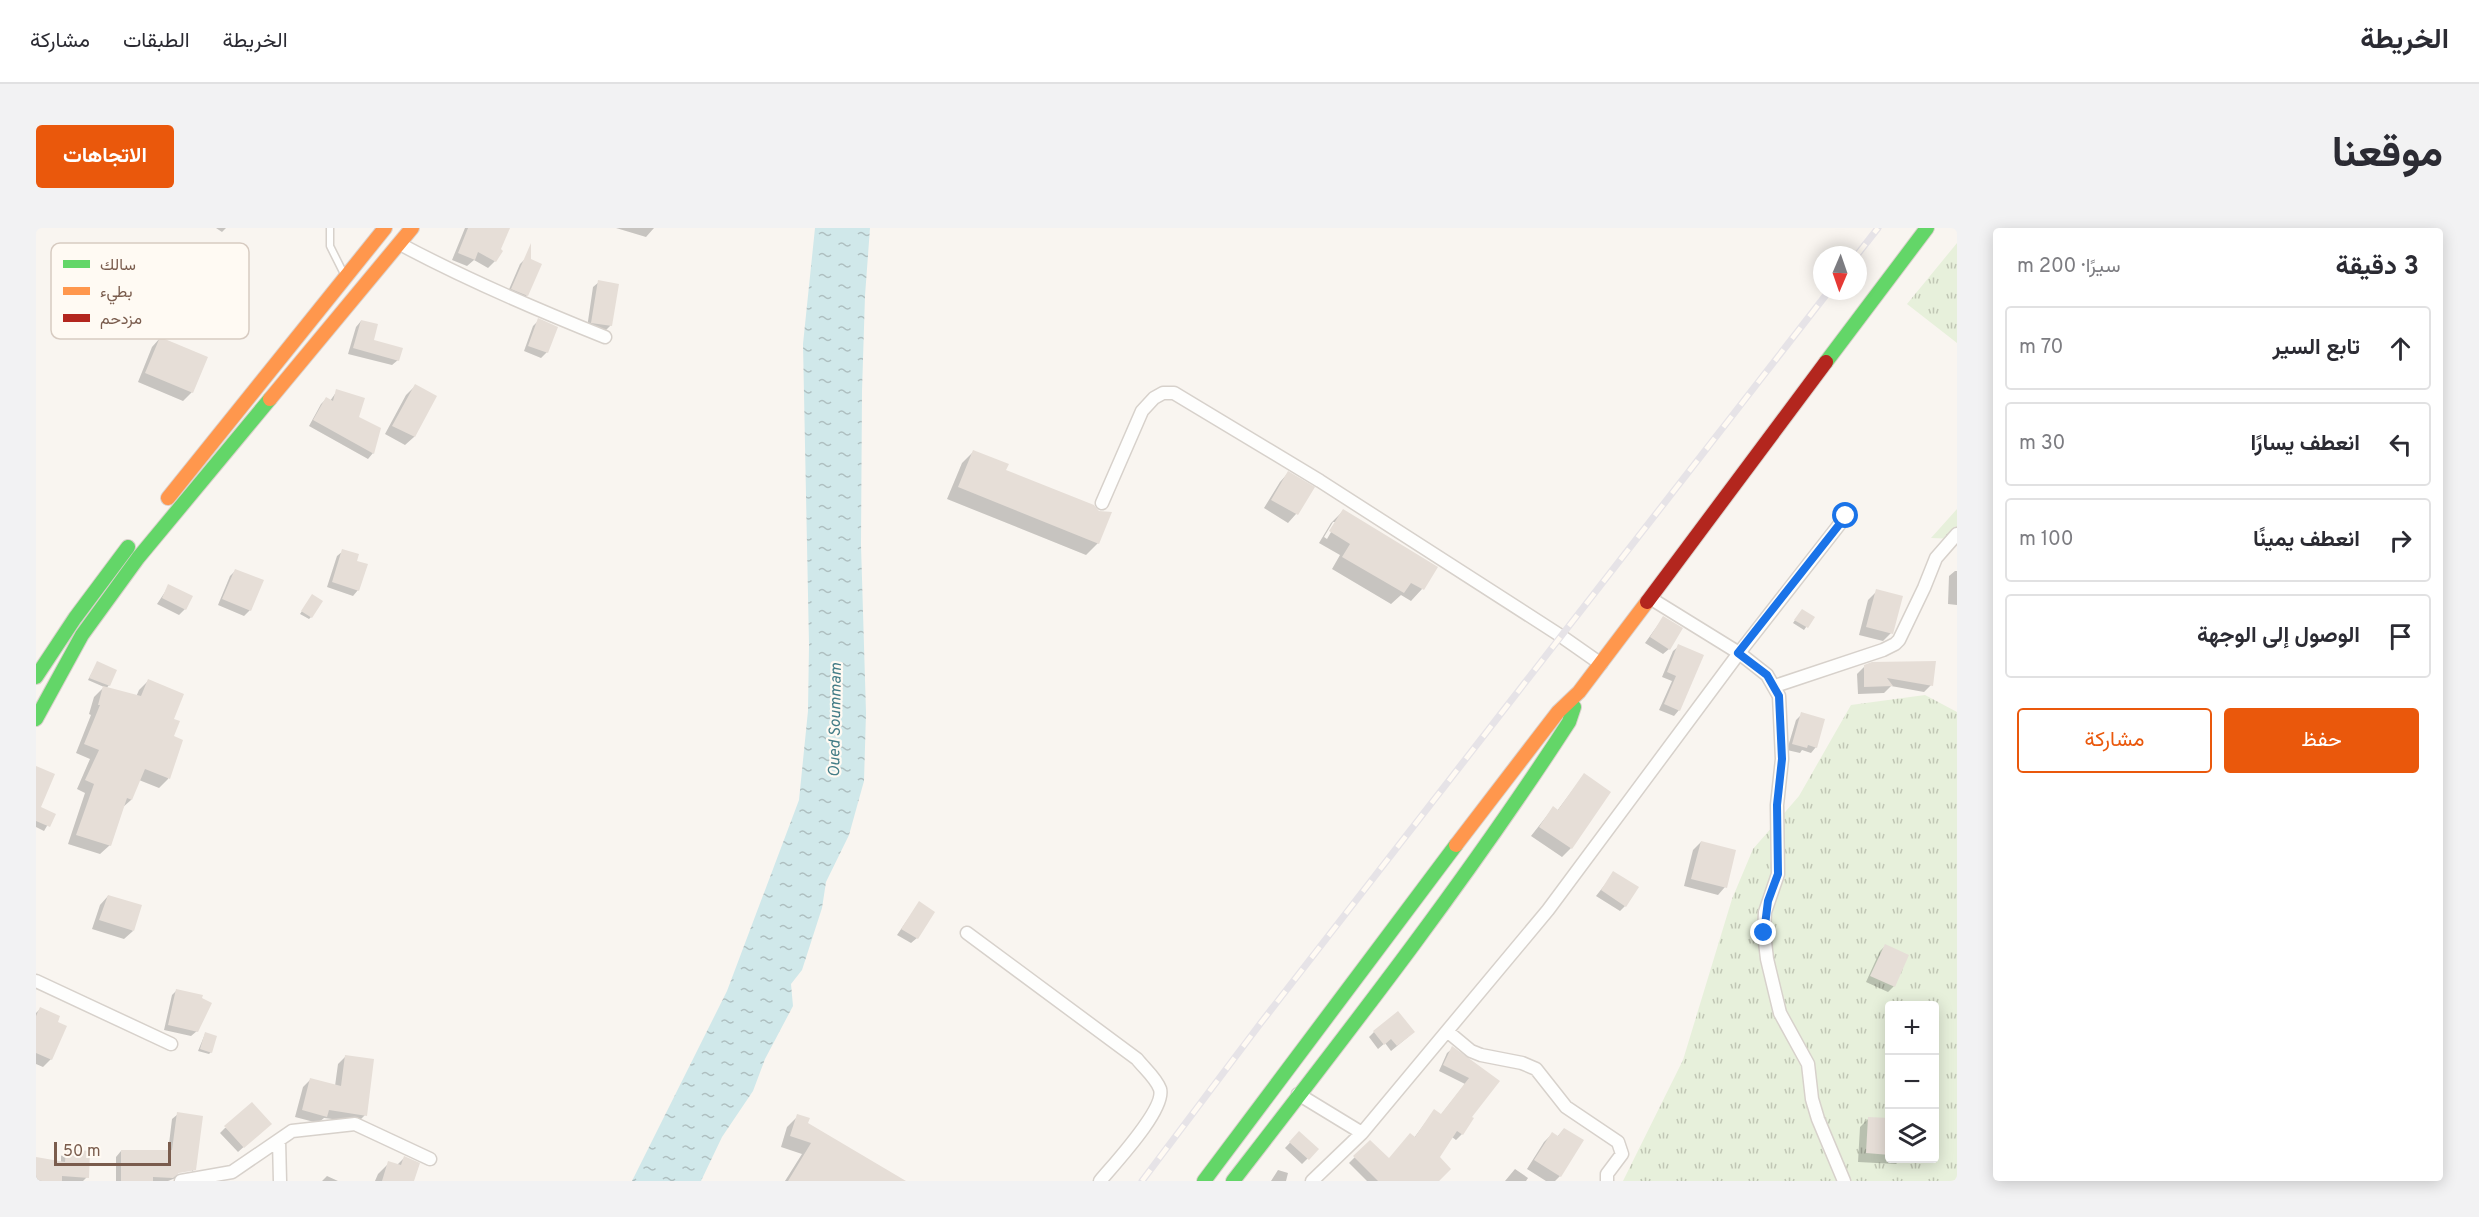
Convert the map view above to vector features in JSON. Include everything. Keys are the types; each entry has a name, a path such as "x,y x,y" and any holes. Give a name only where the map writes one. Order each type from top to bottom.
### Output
{"highway":[{"path":"160,507 385,228"},
{"path":"36,719 82,635 138,558 412,228"},
{"path":"1204,1181 1487,803 1558,712 1579,692 1601,664 1927,228"},
{"path":"36,678 93,593 140,532"},
{"path":"1233,1181 1335,1049 1508,816 1569,722 1579,692"}],"street":[{"path":"400,244 506,297 605,337"},
{"path":"1102,503 1142,411 1154,398 1163,393 1174,393 1320,481 1601,664"},
{"path":"1312,1181 1362,1133 1556,900 1738,653 1846,516"},
{"path":"1775,686 1895,644 1924,588 1936,558 1957,534"},
{"path":"1650,598 1738,653 1767,675 1779,696 1782,759 1777,805 1778,874 1765,912 1764,933 1767,959 1780,1013 1808,1064 1812,1099 1818,1119 1844,1181"},
{"path":"967,933 1137,1059 1156,1082 1161,1097 1155,1113 1100,1181"},
{"path":"36,981 171,1044"},
{"path":"1447,1031 1471,1051 1522,1063 1536,1069 1566,1107 1618,1142 1622,1154 1607,1174 1607,1181"},
{"path":"1298,1094 1362,1133"},
{"path":"181,1181 232,1172 292,1131 355,1124 430,1159"},
{"path":"279,1140 280,1181"}],"lane":[{"path":"330,228 330,246 334,258 346,277"}],"green space":[{"path":"1957,243 1957,343 1907,304"},
{"path":"1957,509 1957,539 1931,538"},
{"path":"1925,695 1957,712 1957,1181 1623,1181 1683,1060 1732,899 1753,849 1799,796 1851,705"}],"water":[{"name":"Oued Soummam","path":"815,228 870,228 862,391 861,545 866,713 864,781 849,835 826,882 822,908 802,970 791,984 793,1006 765,1059 753,1091 722,1137 701,1181 632,1181 727,991 799,800 808,711 809,645 803,344"}],"building":[{"path":"468,228 510,228 501,249 503,251 496,262 478,252 475,260 458,253"},
{"path":"531,243 531,259 542,264 528,296 511,289"},
{"path":"598,280 619,284 612,326 591,323"},
{"path":"538,318 558,327 548,353 528,346"},
{"path":"361,320 378,324 374,340 403,348 399,361 353,348"},
{"path":"159,339 165,339 208,357 193,393 145,373"},
{"path":"415,384 437,396 415,437 392,426"},
{"path":"336,389 365,398 359,417 381,428 374,454 313,420 326,397 333,401"},
{"path":"973,450 1009,464 1006,470 1094,505 1099,511 1112,512 1099,544 958,487"},
{"path":"1288,471 1315,487 1298,515 1271,500"},
{"path":"1343,509 1438,567 1424,590 1411,583 1404,593 1342,557 1350,544 1329,531"},
{"path":"342,549 359,554 357,561 368,564 359,591 332,582"},
{"path":"235,569 264,580 251,611 222,599"},
{"path":"168,584 193,596 186,610 162,598"},
{"path":"1876,589 1903,596 1893,634 1866,627"},
{"path":"312,594 323,601 312,618 301,611"},
{"path":"1802,609 1815,617 1808,628 1794,620"},
{"path":"1663,616 1683,628 1670,650 1650,637"},
{"path":"1678,644 1704,655 1680,711 1664,704 1676,676 1667,672"},
{"path":"97,661 117,670 110,686 89,678"},
{"path":"1936,661 1933,686 1887,678 1893,686 1864,687 1864,665 1872,662"},
{"path":"148,679 184,694 174,719 180,721 174,736 183,740 170,779 145,769 132,800 127,798 111,846 76,835 94,784 85,780 99,750 84,744 100,705 98,705 103,686 141,696"},
{"path":"1801,712 1825,719 1817,748 1792,744"},
{"path":"36,766 55,774 41,807 56,814 50,827 36,821"},
{"path":"1584,773 1611,792 1572,849 1539,827 1553,806 1558,810"},
{"path":"1701,841 1736,850 1727,888 1691,879"},
{"path":"1613,871 1639,887 1626,907 1601,890"},
{"path":"108,895 142,905 134,931 99,920"},
{"path":"919,901 935,912 918,939 901,929"},
{"path":"1885,944 1909,955 1895,987 1870,976"},
{"path":"176,989 203,995 202,998 212,1003 198,1032 168,1025"},
{"path":"40,1007 60,1016 58,1022 67,1026 52,1060 36,1053 36,1016"},
{"path":"1398,1011 1415,1032 1397,1046 1391,1039 1384,1045 1373,1031"},
{"path":"205,1032 217,1036 212,1053 200,1049"},
{"path":"1452,1046 1500,1081 1472,1117 1474,1118 1463,1135 1457,1131 1440,1157 1451,1169 1439,1181 1378,1181 1353,1156 1370,1140 1389,1158 1410,1133 1415,1137 1434,1109 1441,1114 1469,1078 1443,1065"},
{"path":"345,1055 374,1059 367,1116 329,1110 327,1117 302,1110 310,1078 341,1086"},
{"path":"252,1102 272,1124 244,1148 224,1126"},
{"path":"177,1112 203,1116 196,1170 179,1173 173,1178 153,1177 153,1181 121,1181 121,1150 172,1150"},
{"path":"797,1114 810,1118 808,1123 906,1181 788,1181 811,1143 790,1136"},
{"path":"1868,1117 1885,1118 1885,1155 1866,1153"},
{"path":"1564,1128 1584,1140 1561,1177 1534,1160 1552,1132 1558,1136"},
{"path":"1299,1131 1319,1149 1309,1160 1289,1142"},
{"path":"66,1149 90,1151 89,1178 62,1176 62,1181 36,1181 36,1157 65,1162"},
{"path":"404,1156 420,1163 414,1181 382,1181 388,1161 401,1165"}],"railway":[{"path":"1864,246 1878,228"},
{"path":"1142,1181 1260,1024 1822,300"}],"traffic: fast":[{"path":"1826,362 1927,228"},
{"path":"36,719 82,635 138,558 270,399"},
{"path":"36,677 75,618 128,547"},
{"path":"1233,1181 1448,898 1569,722 1574,707"},
{"path":"1204,1181 1456,845"}],"traffic: slow":[{"path":"168,498 385,228"},
{"path":"270,399 412,228"},
{"path":"1456,845 1558,712 1579,692 1647,602"}],"traffic: jam":[{"path":"1647,602 1826,362"}],"route":[{"path":"1764,933 1765,912 1775,886 1779,859 1776,840 1777,805 1782,759 1779,696 1767,675 1738,653 1846,516"}]}
